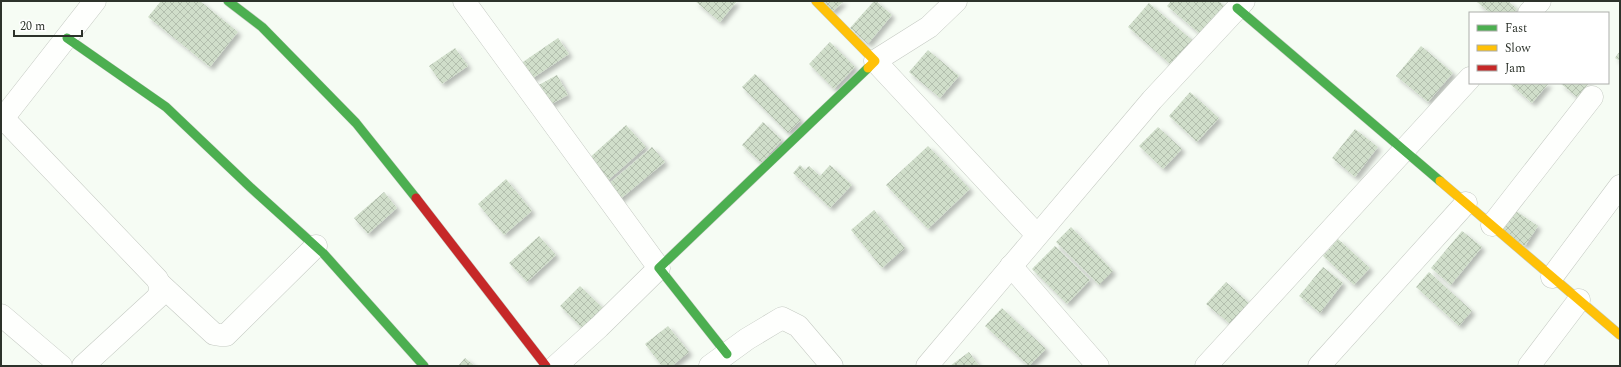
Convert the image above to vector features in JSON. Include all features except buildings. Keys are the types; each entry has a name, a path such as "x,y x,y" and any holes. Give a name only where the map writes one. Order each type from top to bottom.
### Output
{"street":[{"path":"96,1 2,120 157,279 160,284 214,334 220,336 226,335 316,246"},
{"path":"228,1 262,27 356,123 546,366"},
{"path":"464,1 659,268 719,360 747,339 782,318 798,326 832,366"},
{"path":"816,1 875,61 1037,235"},
{"path":"556,366 599,327 875,61 929,27 956,1"},
{"path":"1530,12 1540,1"},
{"path":"927,366 1152,100 1241,5 1404,150 1620,335"},
{"path":"67,38 166,107 250,187 316,246 424,366"},
{"path":"1206,366 1469,79"},
{"path":"1492,225 1592,97"},
{"path":"1552,277 1620,186"},
{"path":"1319,366 1466,203"},
{"path":"1011,266 1098,366"},
{"path":"83,366 157,298 160,292 160,284"},
{"path":"1529,366 1578,300"},
{"path":"1,315 61,366"}],"traffic: fast":[{"path":"228,1 262,27 356,123 416,198"},
{"path":"1237,8 1440,181"},
{"path":"67,38 166,107 250,187 323,253 424,366"},
{"path":"727,354 659,268 868,68"}],"traffic: slow":[{"path":"816,1 875,61 868,68"},
{"path":"1440,181 1620,335"}],"traffic: jam":[{"path":"416,198 546,366"}]}
